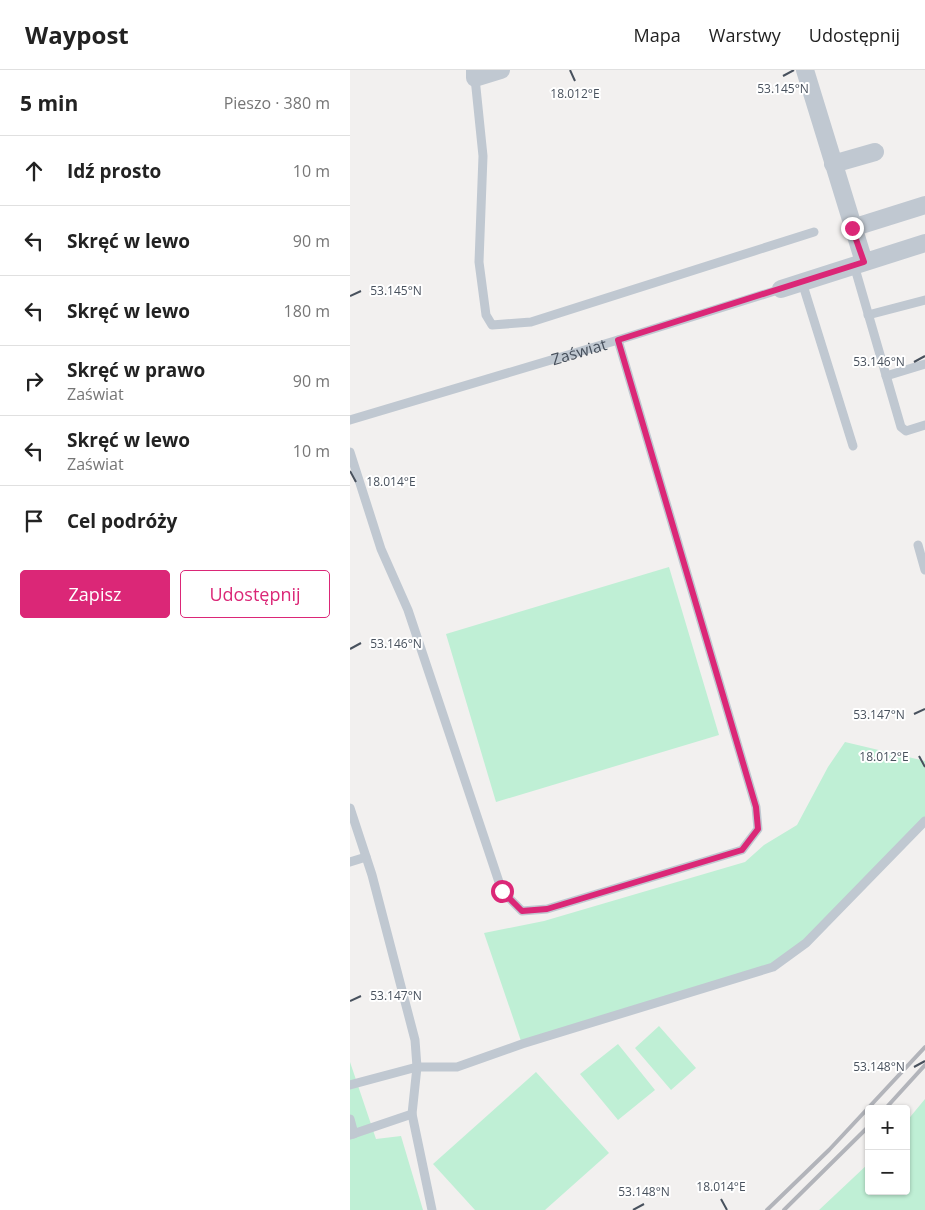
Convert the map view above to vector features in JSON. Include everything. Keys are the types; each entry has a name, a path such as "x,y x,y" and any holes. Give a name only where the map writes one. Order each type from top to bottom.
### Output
{"street":[{"path":"475,74 502,70"},
{"path":"805,70 852,228 859,264"},
{"path":"833,164 875,152"},
{"path":"852,228 925,205"},
{"name":"Zaświat","path":"781,289 925,242"}],"lane":[{"path":"475,74 483,156 479,262 486,315 492,325 531,322 814,232"},
{"path":"859,264 868,315 901,427 906,431 925,425"},
{"path":"802,282 853,446"},
{"name":"Zaświat","path":"350,420 781,289"},
{"path":"868,315 925,300"},
{"path":"350,452 381,549 408,610 502,891 522,911 547,909 742,850 758,829 756,807 618,340"},
{"path":"886,376 925,364"},
{"path":"918,545 925,570"},
{"path":"350,808 366,857 415,1040 417,1067 412,1114 432,1210"},
{"path":"350,1085 417,1067 457,1067 522,1044 773,967 806,942 925,821"},
{"path":"350,862 366,857"},
{"path":"350,1119 352,1134 412,1114"}],"green space":[{"path":"669,567 719,735 496,802 446,634"},
{"path":"845,742 925,761 925,821 806,943 773,967 522,1044 484,933 544,921 745,862 764,845 797,825 828,767"},
{"path":"659,1026 696,1068 671,1090 635,1048"},
{"path":"618,1044 655,1090 618,1120 580,1074"},
{"path":"350,1062 376,1139 401,1136 423,1210 350,1210"},
{"path":"536,1072 609,1153 545,1210 475,1210 433,1164"},
{"path":"925,1099 925,1210 819,1210 865,1167 865,1195 910,1195 910,1117"}],"railway":[{"path":"767,1210 829,1150 925,1047"},
{"path":"889,1105 925,1065"},
{"path":"784,1210 865,1130"}],"route":[{"path":"502,891 522,911 547,909 742,850 758,829 756,807 618,340 864,262 852,228"}]}
